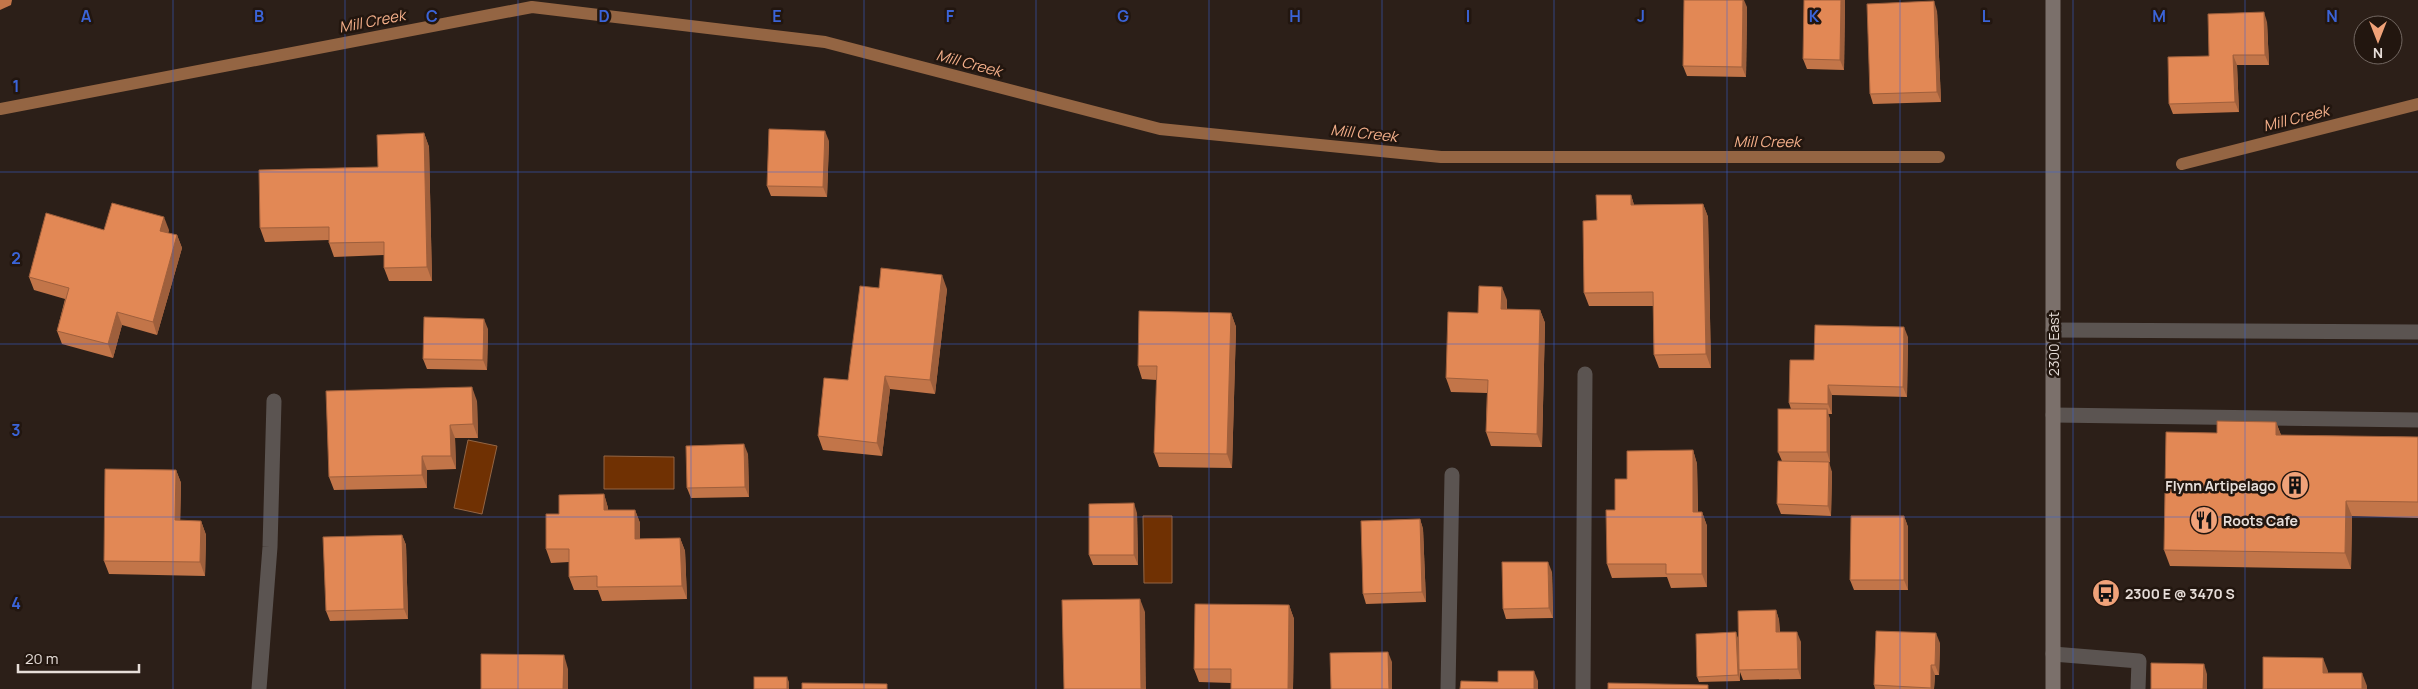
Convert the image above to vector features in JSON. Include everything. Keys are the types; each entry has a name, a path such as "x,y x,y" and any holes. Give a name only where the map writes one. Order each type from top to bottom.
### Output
{"main road":[{"name":"2300 East","path":"2053,0 2053,689"}],"lane":[{"path":"2053,330 2418,332"},
{"path":"1583,689 1585,374"},
{"path":"259,689 270,547 274,401"},
{"path":"2053,415 2418,420"},
{"path":"1448,689 1452,475"},
{"path":"2053,654 2139,660 2138,689"}],"shaded area":[{"path":"468,440 497,446 482,514 454,508"},
{"path":"604,456 674,457 674,489 604,489"},
{"path":"1143,516 1172,516 1172,583 1144,583"}],"building":[{"path":"1684,0 1743,0 1742,67 1683,66"},
{"path":"1804,0 1841,0 1840,60 1803,59"},
{"path":"1934,1 1937,92 1870,94 1867,4"},
{"path":"2264,12 2265,55 2233,55 2235,102 2169,104 2168,57 2209,56 2208,14"},
{"path":"769,129 825,131 823,187 767,186"},
{"path":"424,133 427,267 384,268 384,242 329,243 329,227 260,228 259,170 378,167 377,135"},
{"path":"1596,195 1631,195 1631,205 1703,204 1706,354 1654,355 1653,292 1584,293 1583,221 1597,220"},
{"path":"112,203 164,217 160,231 177,235 153,322 117,312 108,344 57,331 69,288 29,277 46,213 104,230"},
{"path":"881,268 942,275 930,380 885,376 877,443 818,436 824,378 848,380 860,286 879,288"},
{"path":"1479,286 1502,287 1501,309 1540,310 1537,434 1486,432 1488,380 1446,378 1448,312 1478,313"},
{"path":"1139,311 1231,313 1227,454 1154,453 1157,366 1138,366"},
{"path":"424,317 484,319 483,360 423,359"},
{"path":"1815,325 1904,327 1903,387 1828,385 1828,404 1789,403 1790,360 1814,360"},
{"path":"472,387 473,424 450,425 451,456 422,456 422,475 329,477 326,391"},
{"path":"1778,409 1827,409 1827,452 1778,452"},
{"name":"Flynn Artipelago","path":"2217,421 2276,422 2276,435 2418,437 2418,502 2346,501 2345,553 2164,550 2166,432 2217,433"},
{"path":"744,444 745,487 687,488 686,446"},
{"path":"1693,450 1693,512 1702,512 1702,574 1666,574 1666,564 1607,564 1606,510 1615,510 1615,479 1627,479 1627,451"},
{"path":"1778,461 1829,462 1828,506 1777,504"},
{"path":"105,469 176,470 175,520 201,521 200,562 104,561"},
{"path":"604,494 604,510 635,510 635,539 680,538 682,586 597,587 597,576 569,577 569,549 546,549 546,514 559,514 559,495"},
{"path":"1134,503 1134,555 1089,555 1089,504"},
{"path":"1851,516 1904,516 1904,580 1850,580"},
{"path":"1420,519 1422,592 1363,594 1361,521"},
{"path":"402,535 404,609 326,611 323,537"},
{"path":"1502,562 1548,562 1549,608 1503,609"},
{"path":"1140,599 1141,689 1064,689 1062,600"},
{"path":"1195,604 1289,605 1288,689 1231,689 1231,669 1194,669"},
{"path":"1776,610 1776,632 1797,632 1798,669 1739,670 1738,611"},
{"path":"1876,631 1936,633 1935,665 1931,665 1931,688 1874,685"},
{"path":"1736,632 1738,675 1697,677 1696,634"},
{"path":"1388,652 1389,689 1331,689 1330,653"},
{"path":"481,654 564,655 563,689 481,689"},
{"path":"2263,657 2323,658 2323,673 2362,673 2362,689 2263,689"},
{"path":"2151,663 2204,664 2203,689 2151,689"},
{"path":"1498,671 1534,671 1534,689 1460,689 1461,681 1498,682"},
{"path":"754,677 787,677 787,689 754,689"},
{"path":"802,683 887,684 887,689 802,689"},
{"path":"1608,683 1708,685 1708,689 1608,689"}],"waterway":[{"name":"Mill Creek","path":"0,109 532,7 825,42 1160,129 1441,157 1939,157"},
{"name":"Mill Creek","path":"2182,164 2418,104"}],"place":[{"name":"Flynn Artipelago","path":"2295,485"},
{"name":"Roots Cafe","path":"2204,520"},
{"name":"2300 E @ 3470 S","path":"2106,593"}]}
